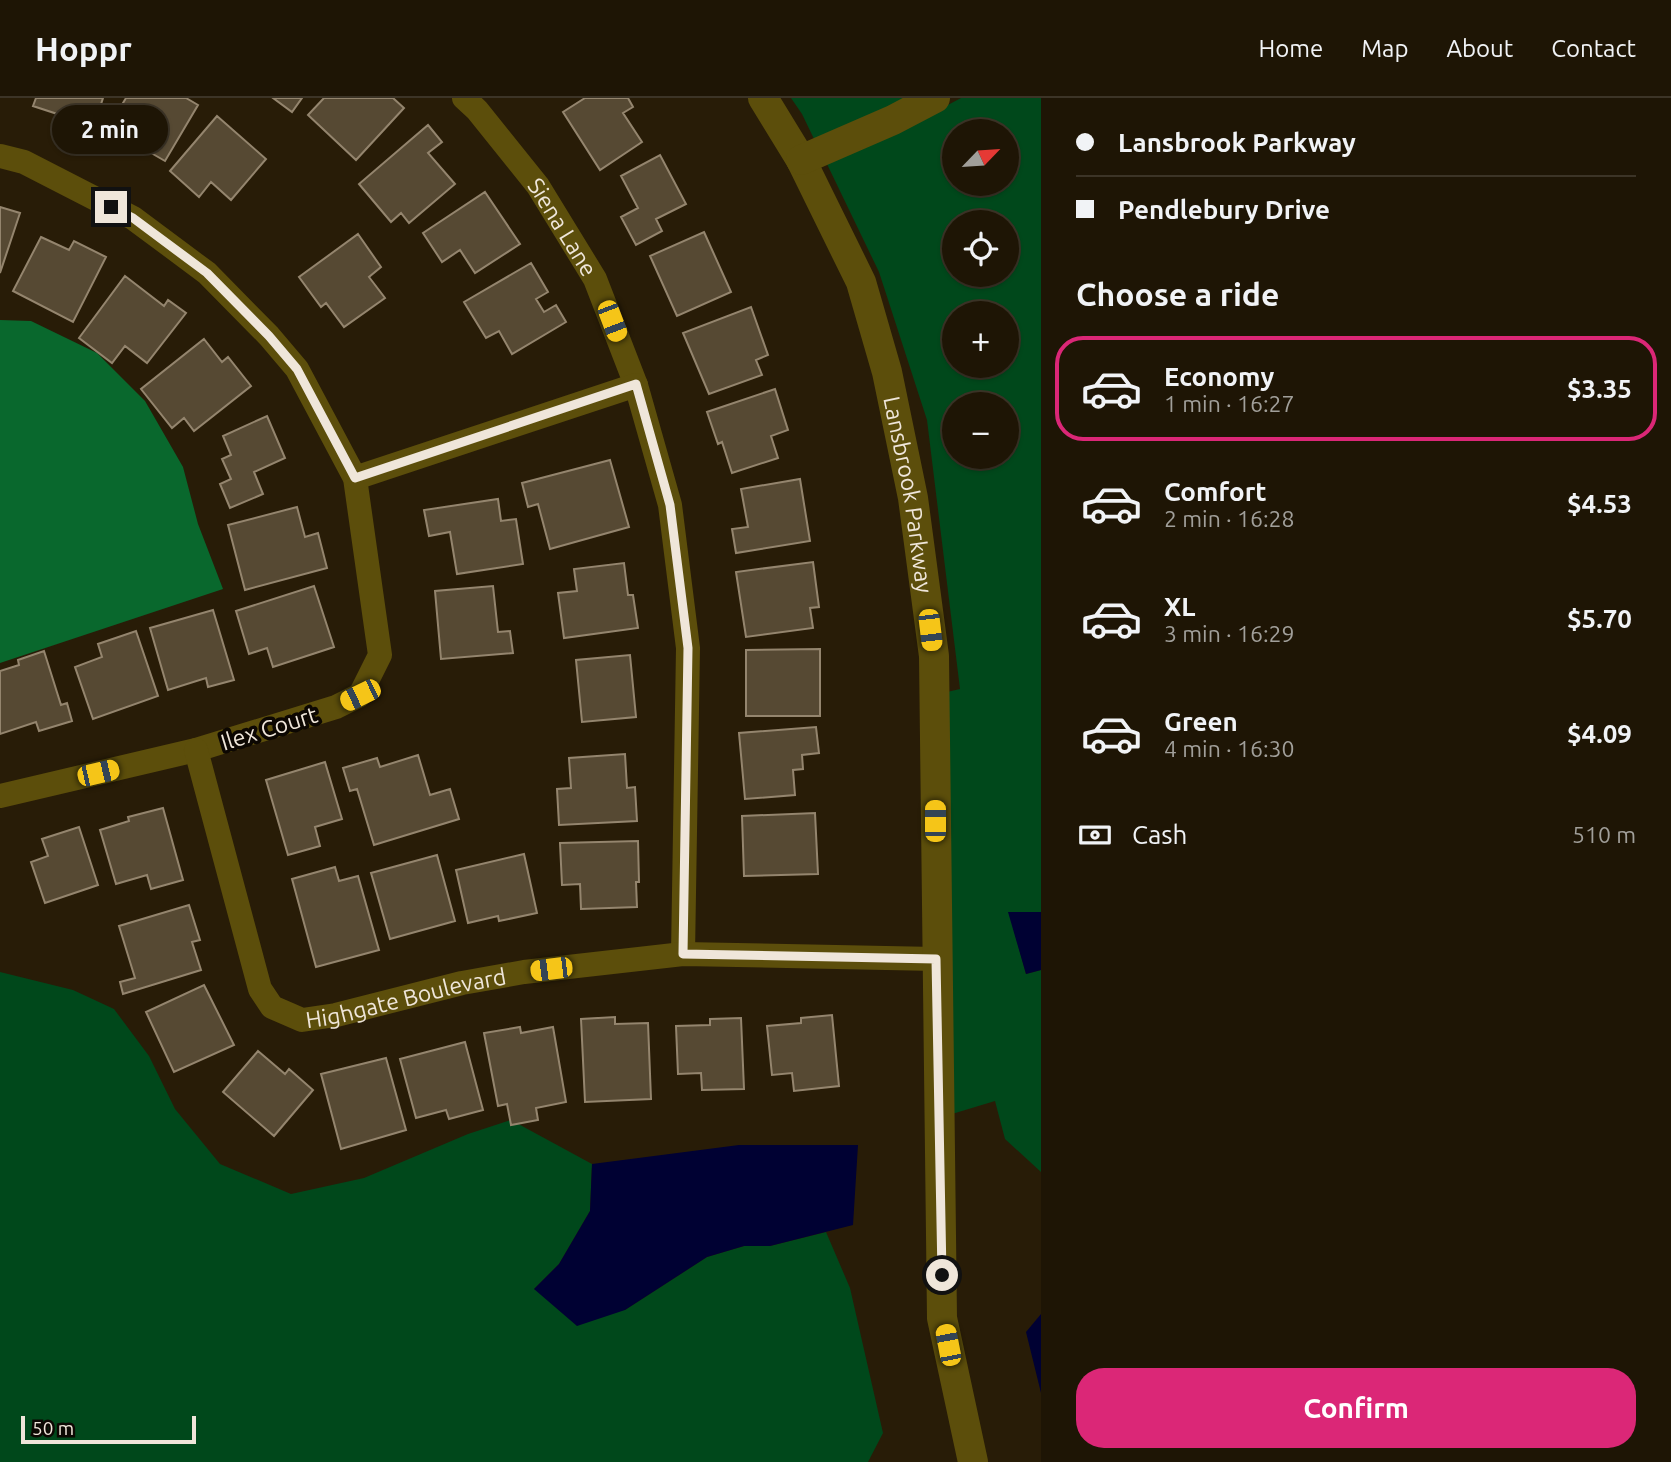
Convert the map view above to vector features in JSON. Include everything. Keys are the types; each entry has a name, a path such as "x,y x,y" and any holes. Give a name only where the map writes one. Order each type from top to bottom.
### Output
{"street":[{"name":"Siena Lane","path":"464,98 477,110 538,186 595,279 636,384 670,505 688,648 683,954"},
{"name":"Lansbrook Parkway","path":"764,98 801,160 861,282 887,372 913,498 933,656 942,1318 973,1462"},
{"path":"801,160 893,120 935,98"},
{"name":"Ilex Court","path":"0,156 24,162 133,218 207,273 269,336 297,369 355,478 380,655 360,695 336,707 196,750 0,796"},
{"path":"355,478 636,384"},
{"name":"Highgate Boulevard","path":"196,750 260,989 272,1007 302,1020 335,1015 462,983 524,972 683,954 936,959"}],"green space":[{"path":"791,98 909,98 815,141"},
{"path":"961,98 1041,98 1041,912 1009,912 1026,974 1041,970 1041,1172 1005,1139 995,1101 952,1114 947,692 960,689 927,420 879,272 826,162 899,131"},
{"path":"0,320 31,321 97,353 145,401 183,467 198,524 223,589 0,663"},
{"path":"0,972 73,990 114,1009 149,1056 175,1109 220,1164 291,1194 364,1178 468,1134 511,1120 592,1164 590,1211 559,1264 534,1289 625,1310 707,1257 744,1246 770,1246 826,1232 850,1288 883,1433 868,1462 0,1462"}],"shaded area":[{"path":"1008,912 1041,912 1041,970 1026,974"},
{"path":"739,1145 858,1145 853,1225 770,1246 744,1246 707,1257 625,1310 577,1326 534,1289 559,1264 590,1211 592,1164"},
{"path":"1041,1314 1041,1393 1026,1332"}],"building":[{"path":"36,98 103,98 94,126 33,106"},
{"path":"126,98 186,98 198,105 165,161 108,128"},
{"path":"273,98 302,98 292,112"},
{"path":"324,98 393,98 404,108 356,160 308,115"},
{"path":"585,98 628,98 633,107 623,113 642,142 600,170 563,112"},
{"path":"217,116 266,159 231,200 211,182 199,197 170,171"},
{"path":"428,125 442,142 428,153 455,184 409,223 401,213 391,222 359,184"},
{"path":"660,155 686,204 656,219 662,231 636,245 621,217 638,208 621,176"},
{"path":"485,192 520,244 475,273 460,250 442,262 423,233"},
{"path":"0,207 20,213 0,273"},
{"path":"704,232 731,292 677,316 650,256"},
{"path":"358,234 381,267 369,277 385,298 344,327 326,303 321,307 299,277"},
{"path":"41,237 69,250 74,241 106,257 73,322 13,291"},
{"path":"531,263 548,292 536,299 544,312 556,305 566,322 512,354 499,331 486,338 464,302"},
{"path":"125,276 164,306 168,300 186,313 147,363 125,346 112,363 79,338"},
{"path":"751,307 768,355 756,360 762,375 709,394 683,333"},
{"path":"204,339 222,362 228,357 251,386 194,431 184,418 172,428 141,389"},
{"path":"775,389 788,430 771,436 778,458 732,473 722,442 718,444 707,412"},
{"path":"267,416 285,458 254,472 263,494 230,508 220,484 231,479 222,459 231,455 223,436"},
{"path":"610,460 629,527 550,549 538,504 528,507 522,483"},
{"path":"800,479 810,541 736,553 732,529 748,527 741,489"},
{"path":"498,499 501,521 516,519 523,564 457,574 450,532 429,536 424,510"},
{"path":"297,507 305,537 318,533 327,568 245,590 228,525"},
{"path":"813,562 819,607 810,608 813,628 746,637 736,572"},
{"path":"624,563 628,595 633,595 638,628 564,638 558,593 577,591 574,569"},
{"path":"314,586 334,647 273,667 267,648 249,654 236,611"},
{"path":"493,586 498,632 510,631 513,653 441,659 435,591"},
{"path":"213,610 234,680 208,687 206,678 168,690 150,628"},
{"path":"136,631 158,696 93,719 75,667 102,657 98,644"},
{"path":"820,649 820,716 746,716 746,650"},
{"path":"44,651 61,705 67,703 72,721 39,731 36,722 0,734 0,671 19,665 18,660"},
{"path":"630,655 636,717 582,722 576,660"},
{"path":"816,727 819,753 802,755 803,769 793,770 795,795 745,799 739,733"},
{"path":"625,754 627,788 635,787 637,821 559,825 557,789 571,788 569,758"},
{"path":"418,755 430,795 450,789 459,819 374,845 357,789 350,791 343,768 377,758 380,767"},
{"path":"325,762 342,819 315,827 320,846 288,855 266,780"},
{"path":"163,808 183,880 151,889 147,875 116,884 100,830 129,821 128,817"},
{"path":"815,813 818,874 744,876 742,816"},
{"path":"79,827 98,885 45,903 31,862 48,856 42,839"},
{"path":"638,841 637,907 581,909 580,884 562,885 560,843"},
{"path":"524,854 537,913 499,921 498,916 468,923 456,870"},
{"path":"437,855 455,921 390,939 371,873"},
{"path":"335,867 339,881 358,876 379,950 316,967 292,879"},
{"path":"189,905 200,940 192,942 201,970 123,994 120,982 135,978 119,926"},
{"path":"204,985 234,1045 174,1072 146,1012"},
{"path":"832,1015 839,1086 794,1091 792,1073 772,1075 767,1026 801,1023 801,1018"},
{"path":"615,1017 615,1024 648,1023 651,1099 585,1102 581,1019"},
{"path":"741,1018 744,1089 702,1090 701,1073 678,1074 676,1026 710,1025 710,1019"},
{"path":"520,1027 521,1033 553,1027 566,1102 536,1108 538,1120 511,1125 507,1104 498,1106 484,1033"},
{"path":"465,1042 483,1110 449,1119 446,1110 416,1118 400,1059"},
{"path":"258,1051 285,1074 289,1069 313,1090 274,1136 223,1092"},
{"path":"386,1058 406,1130 341,1149 321,1074"}],"route":[{"path":"111,207 133,218 207,273 269,336 297,369 355,478 636,384 670,505 688,648 683,954 936,959 942,1275"}]}
